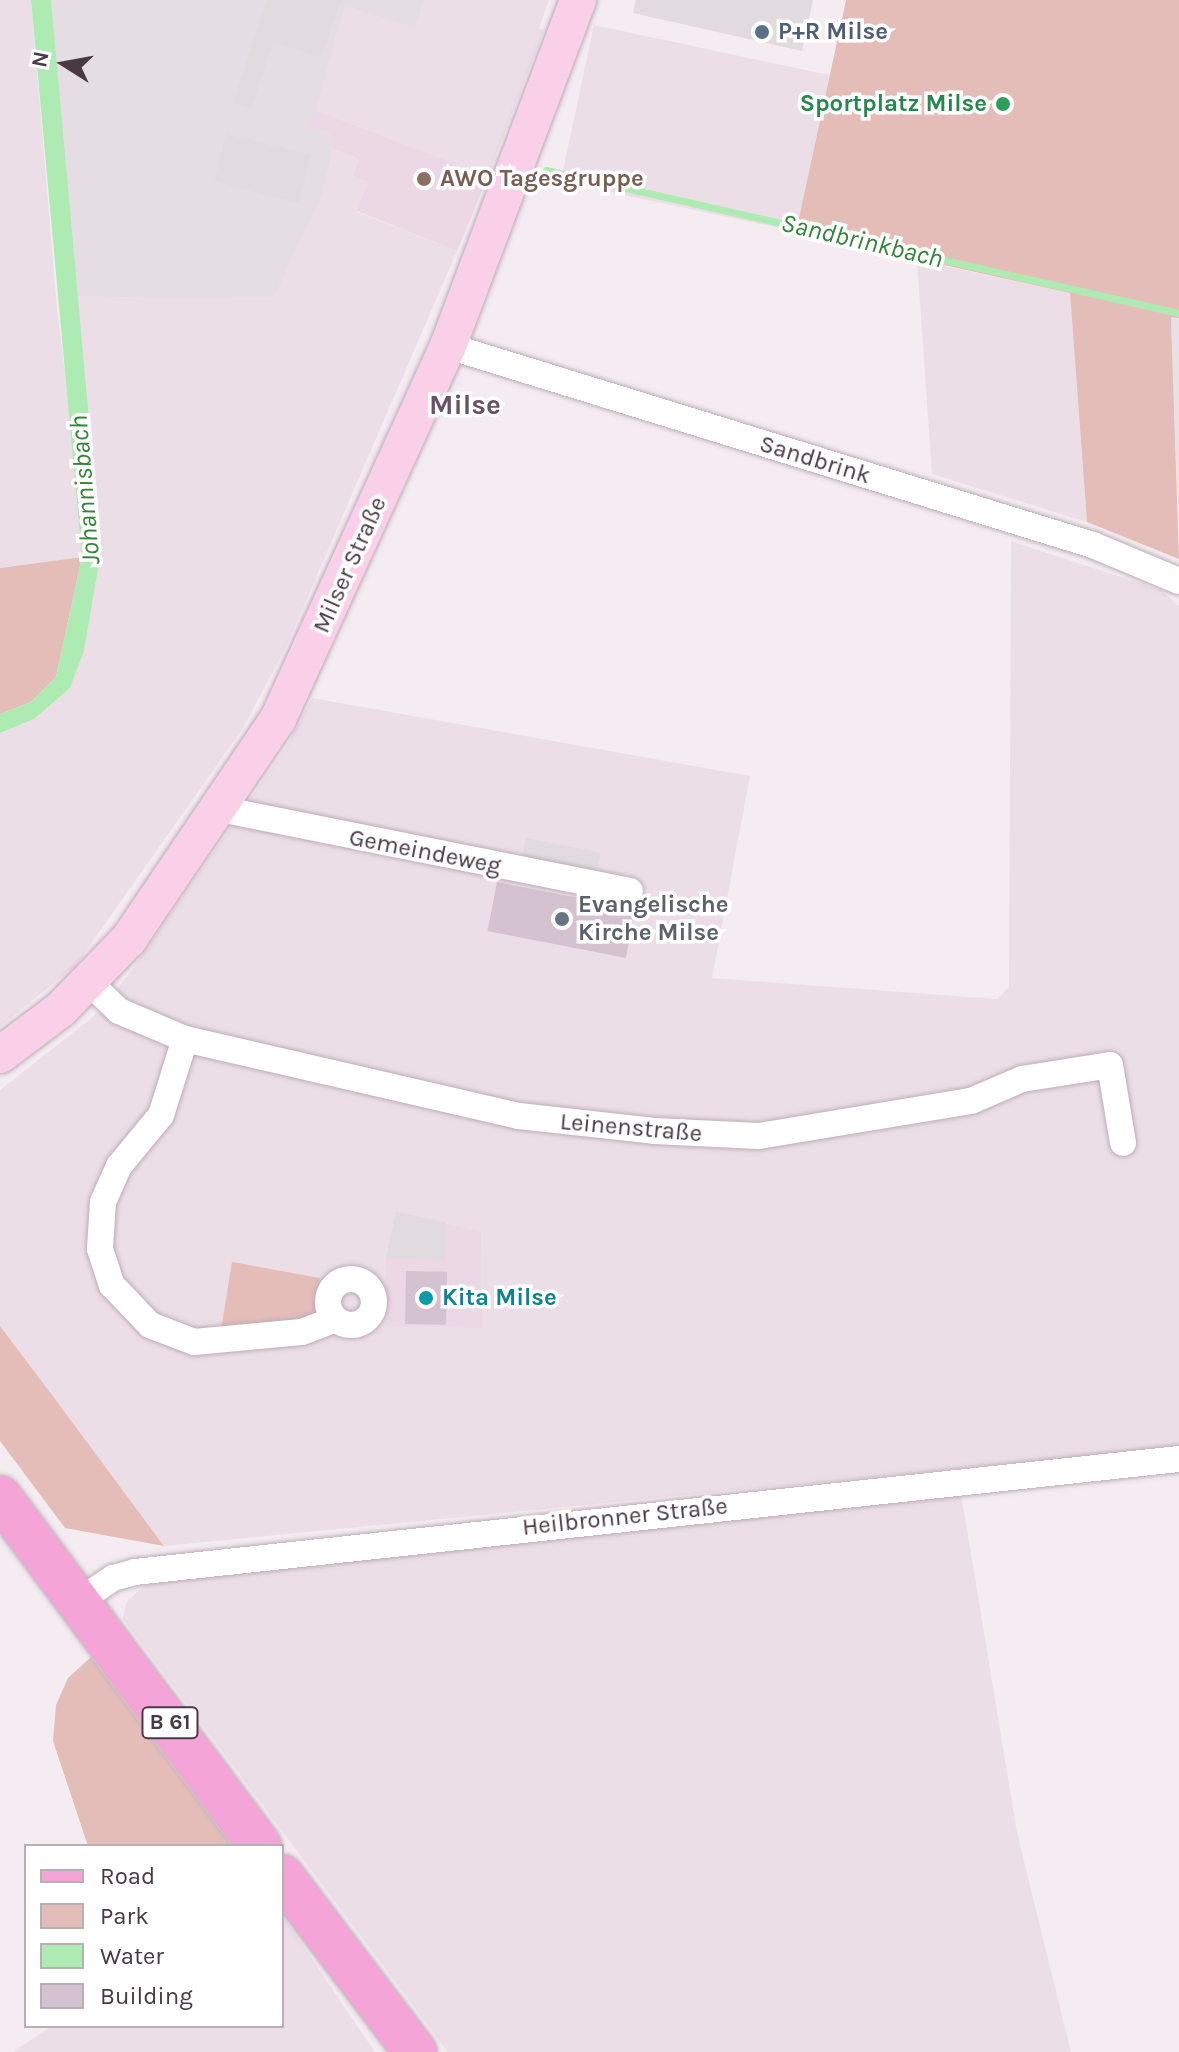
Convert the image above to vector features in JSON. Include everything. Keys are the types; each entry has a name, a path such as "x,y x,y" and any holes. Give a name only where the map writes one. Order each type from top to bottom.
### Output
{"main road":[{"name":"Milser Straße","path":"0,1055 90,983 129,939 220,809 293,689 448,346 578,0"},
{"name":"B 61","path":"0,1497 259,1844"},
{"path":"284,1879 415,2052"}],"street":[{"name":"Sandbrink","path":"448,346 1093,545 1179,581"},
{"name":"Gemeindeweg","path":"220,809 630,891"},
{"name":"Leinenstraße","path":"90,983 119,1011 185,1039 519,1116 740,1136 971,1101 1022,1079 1110,1065 1123,1143"},
{"path":"185,1039 161,1115 119,1166 103,1202 100,1249 112,1285 150,1325 194,1342 302,1332 336,1319"},
{"name":"Heilbronner Straße","path":"79,1601 113,1578 135,1572 1179,1459"}],"shaded area":[{"path":"0,0 31,0 57,309 83,517 82,557 0,568"},
{"path":"51,0 424,0 415,28 345,5 310,129 329,133 333,149 321,196 274,297 146,298 76,296"},
{"path":"267,0 341,0 321,58 273,42 251,109 233,103"},
{"path":"424,0 549,0 539,29 544,30 488,176 315,110 345,4 415,28"},
{"name":"P+R Milse","path":"636,0 813,0 802,51 633,13"},
{"path":"594,25 830,75 796,232 561,182"},
{"name":"AWO Tagesgruppe","path":"315,110 488,176 457,251 357,211 368,182 353,176 359,159 333,149 329,133 309,129"},
{"path":"226,134 310,155 299,203 214,182"},
{"path":"333,149 359,159 353,175 368,182 357,212 457,251 286,647 243,728 76,965 0,1027 0,733 34,719 70,688 84,651 101,552 76,296 146,298 303,231"},
{"path":"917,260 1070,293 1087,522 932,474"},
{"path":"1171,316 1179,318 1179,524 1175,429"},
{"path":"1011,541 1161,590 1179,606 1179,1447 164,1546 0,1326 0,1090 94,1016 129,974 287,746 312,698 750,776 712,978 997,999 1009,987"},
{"path":"526,838 601,853 597,871 522,857"},
{"path":"396,1212 481,1232 482,1328 386,1326 386,1258"},
{"path":"396,1212 446,1222 445,1260 386,1258"},
{"path":"961,1494 1017,1833 1071,2052 448,2052 123,1619 126,1603 141,1588 167,1578"},
{"path":"284,1918 375,2052 13,2052 49,2028 284,2028"}],"green space":[{"name":"Sportplatz Milse","path":"846,0 1179,0 1179,318 1171,317 1179,559 1087,522 1070,293 796,232"},
{"path":"82,557 56,677 31,702 0,714 0,568"},
{"path":"232,1262 320,1278 313,1318 220,1336"},
{"path":"0,1326 164,1546 65,1528 0,1441"},
{"path":"91,1657 231,1844 87,1844 53,1741 56,1705 68,1678"}],"water":[{"name":"Johannisbach","path":"31,0 51,0 101,552 84,651 70,688 34,719 0,733 0,714 31,702 56,677 82,557"}],"building":[{"name":"Evangelische Kirche Milse","path":"497,882 635,909 626,958 487,931"},
{"name":"Kita Milse","path":"406,1271 447,1272 446,1325 405,1324"}],"waterway":[{"name":"Sandbrinkbach","path":"546,170 1179,313"}],"place":[{"name":"P+R Milse","path":"762,32"},
{"name":"Sportplatz Milse","path":"1003,104"},
{"name":"AWO Tagesgruppe","path":"424,179"},
{"name":"Evangelische Kirche Milse","path":"562,919"},
{"name":"Kita Milse","path":"426,1298"}],"district":[{"name":"Milse","path":"465,405"}]}
